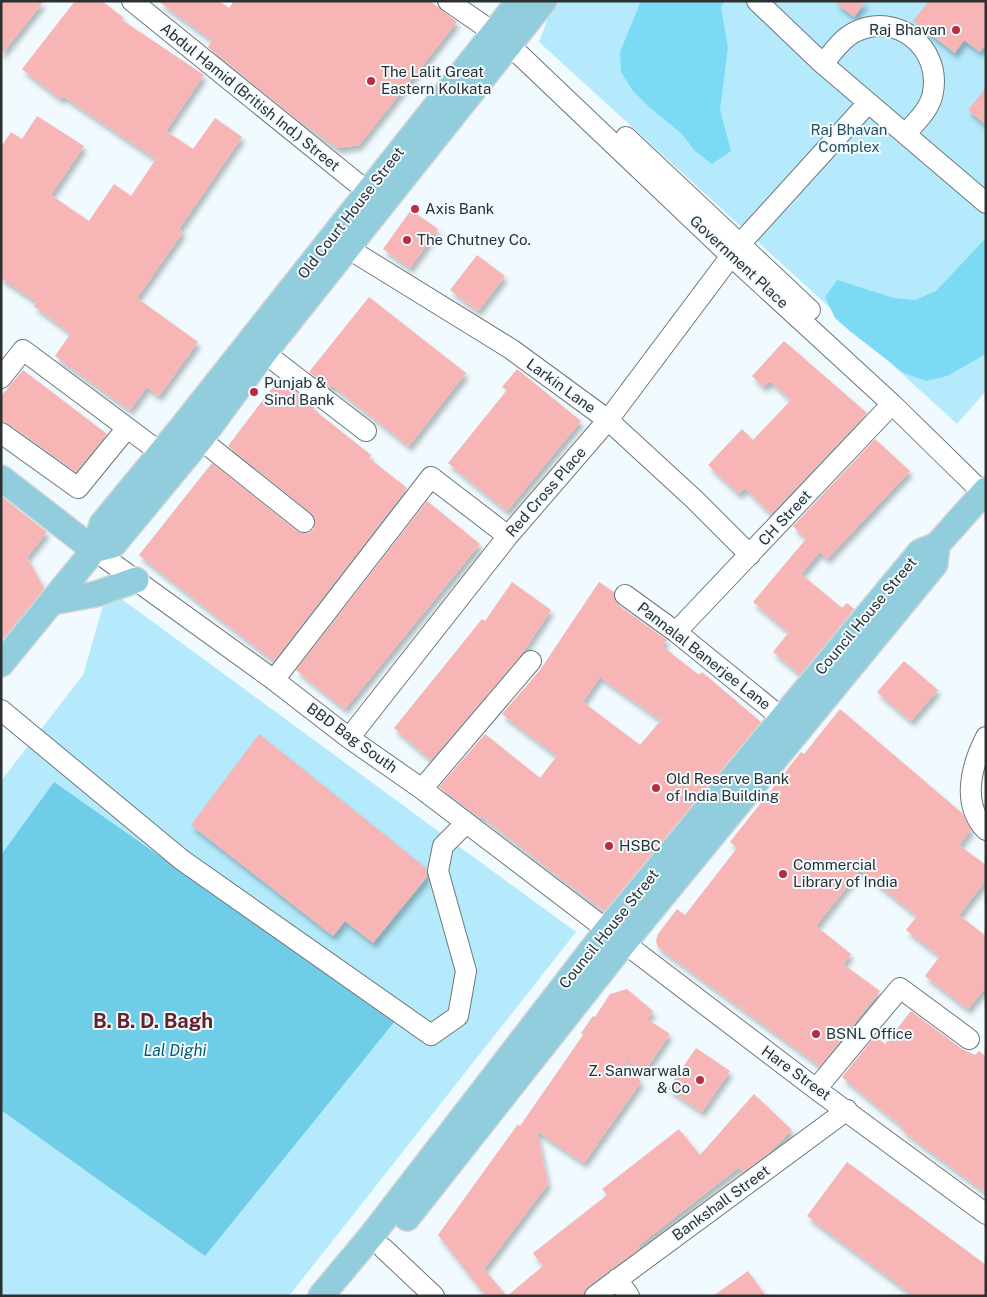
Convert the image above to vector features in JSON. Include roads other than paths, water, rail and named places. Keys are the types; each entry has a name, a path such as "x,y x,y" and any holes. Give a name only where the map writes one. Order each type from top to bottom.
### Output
{"main road":[{"name":"Old Court House Street","path":"257,347 368,192 506,33 518,1"},
{"path":"94,550 113,545 192,433 257,347 348,249 506,33 544,1"},
{"path":"1,664 94,550 102,524 161,453 192,433"},
{"path":"1,478 94,550"},
{"name":"Council House Street","path":"377,1242 615,937 782,718 920,552 937,545 985,489"},
{"name":"Council House Street","path":"615,937 935,564 937,545"},
{"path":"52,602 96,594 136,580"},
{"path":"321,1296 377,1242"},
{"path":"343,1296 377,1242"}],"street":[{"name":"Abdul Hamid (British Ind.) Street","path":"132,1 368,192"},
{"path":"448,1 506,33 985,489"},
{"path":"757,1 823,64 986,203"},
{"path":"823,64 847,37 856,31 875,26 894,27 909,34 923,46 930,57 935,75 933,94 924,112 906,133"},
{"name":"Red Cross Place","path":"349,738 508,536 608,420 736,250 868,103"},
{"name":"Larkin Lane","path":"348,249 511,349 608,420 695,500 750,555"},
{"name":"Government Place","path":"736,250 892,404 985,489"},
{"path":"257,347 366,431"},
{"path":"1,378 23,350 161,453"},
{"name":"CH Street","path":"676,632 892,404"},
{"path":"1,433 78,488 127,428"},
{"path":"192,433 304,522"},
{"path":"274,680 431,477 508,536"},
{"name":"BBD Bag South","path":"94,550 274,680 349,738 422,789 615,937"},
{"name":"Pannalal Banerjee Lane","path":"625,595 676,632 782,718"},
{"path":"422,789 531,661"},
{"path":"1,710 182,860 432,1035 458,1016 466,971 438,870 443,846 466,823"},
{"path":"986,737 977,754 970,791 972,812 986,830"},
{"name":"Hare Street","path":"615,937 816,1089 984,1210"},
{"path":"816,1089 900,988 969,1038"},
{"name":"Bankshall Street","path":"595,1296 847,1110"},
{"path":"377,1242 434,1296"},
{"path":"617,1280 629,1296"}],"water":[{"name":"Lal Dighi","path":"54,782 395,1021 205,1256 1,1110 1,855"}],"place":[{"name":"Raj Bhavan","path":"956,30"},
{"name":"The Lalit Great Eastern Kolkata","path":"371,81"},
{"name":"Axis Bank","path":"415,209"},
{"name":"The Chutney Co.","path":"407,240"},
{"name":"Punjab & Sind Bank","path":"254,392"},
{"name":"Old Reserve Bank of India Building","path":"656,788"},
{"name":"HSBC","path":"609,846"},
{"name":"Commercial Library of India","path":"783,874"},
{"name":"BSNL Office","path":"816,1034"},
{"name":"Z. Sanwarwala & Co","path":"700,1080"}],"district":[{"name":"B. B. D. Bagh","path":"153,1021"}],"park label":[{"name":"Raj Bhavan Complex","path":"849,138"}]}
